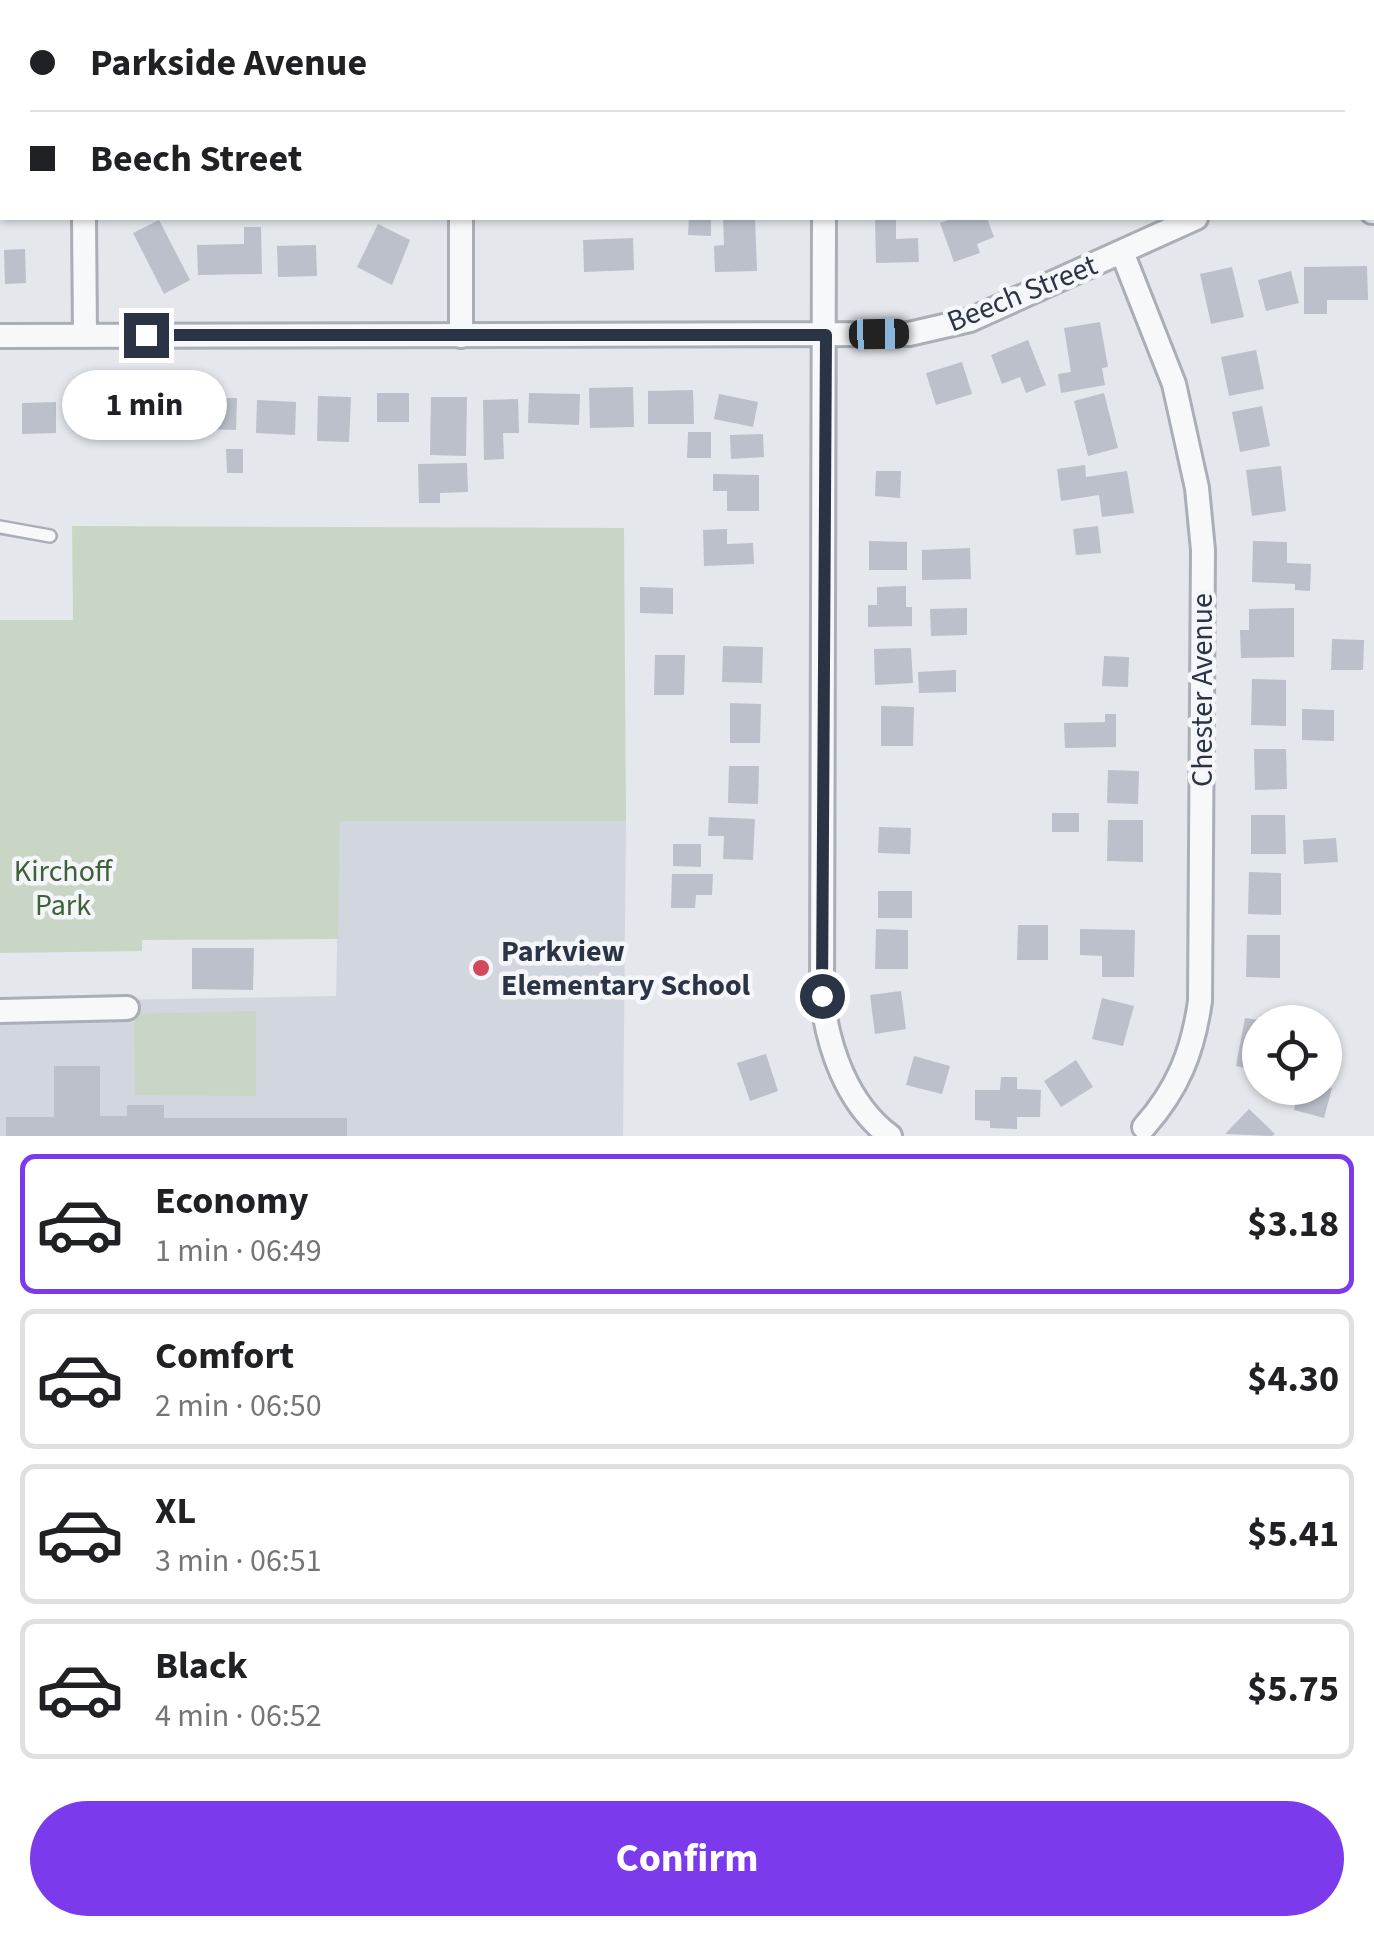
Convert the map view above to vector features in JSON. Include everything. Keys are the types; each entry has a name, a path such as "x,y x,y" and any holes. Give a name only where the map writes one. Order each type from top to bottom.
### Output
{"street":[{"path":"84,220 85,335"},
{"path":"461,220 461,336"},
{"path":"824,220 822,996 834,1054 876,1132"},
{"name":"Beech Street","path":"0,336 909,334 970,320 1189,220"},
{"name":"Chester Avenue","path":"1122,252 1174,384 1197,488 1203,550 1200,1001 1188,1060 1143,1133"},
{"path":"0,1011 127,1008"}],"lane":[{"path":"0,527 50,536"}],"shaded area":[{"name":"Parkview Elementary School","path":"340,821 626,821 623,1136 0,1136 0,1002 336,996"}],"green space":[{"name":"Kirchoff Park","path":"72,526 624,528 626,821 340,821 338,939 142,940 142,951 0,953 0,620 73,620"},
{"path":"256,1011 256,1096 135,1095 134,1014"}],"building":[{"path":"159,220 190,280 164,294 133,233"},
{"path":"689,220 711,220 711,236 688,235"},
{"path":"723,220 755,220 757,271 715,272 714,246 724,245"},
{"path":"875,220 896,220 896,239 918,238 919,262 876,263"},
{"path":"988,220 994,237 977,244 980,253 954,262 940,223"},
{"path":"378,224 410,240 392,285 357,267"},
{"path":"244,227 261,227 262,274 198,275 197,245 244,244"},
{"path":"633,238 634,270 584,272 583,240"},
{"path":"316,245 317,276 278,277 277,246"},
{"path":"25,249 26,283 5,284 4,250"},
{"path":"1367,266 1368,300 1327,300 1327,314 1304,314 1304,267"},
{"path":"1232,267 1244,317 1211,324 1200,274"},
{"path":"1291,271 1299,303 1266,311 1258,280"},
{"path":"1100,322 1108,367 1102,368 1105,385 1061,393 1058,374 1071,372 1064,328"},
{"path":"1028,340 1046,385 1026,393 1020,377 1002,384 991,355"},
{"path":"1256,350 1264,389 1229,396 1221,357"},
{"path":"962,362 972,394 936,405 926,373"},
{"path":"633,387 634,427 590,428 589,388"},
{"path":"693,390 694,424 648,424 648,391"},
{"path":"377,393 409,393 409,422 377,422"},
{"path":"529,393 580,394 579,425 528,423"},
{"path":"1104,393 1118,448 1088,456 1074,401"},
{"path":"135,394 181,394 182,423 136,423"},
{"path":"719,394 758,402 753,427 714,419"},
{"path":"318,396 351,397 349,442 317,441"},
{"path":"431,397 467,397 466,456 430,455"},
{"path":"124,398 125,430 96,431 94,400"},
{"path":"198,398 237,398 236,430 198,429"},
{"path":"518,399 519,433 503,433 504,459 484,460 483,400"},
{"path":"257,400 296,402 295,435 256,433"},
{"path":"56,402 56,433 22,434 22,403"},
{"path":"1262,406 1270,446 1240,452 1232,412"},
{"path":"688,432 711,432 711,458 687,458"},
{"path":"763,434 764,457 731,459 730,435"},
{"path":"226,449 243,449 243,473 227,473"},
{"path":"467,463 468,492 440,493 440,503 419,503 418,464"},
{"path":"1085,465 1086,477 1127,471 1134,513 1102,517 1099,495 1061,501 1057,469"},
{"path":"1281,466 1286,511 1252,516 1246,470"},
{"path":"876,471 901,471 900,498 875,496"},
{"path":"713,474 759,475 759,511 727,511 727,491 713,491"},
{"path":"1098,526 1101,553 1076,555 1073,529"},
{"path":"727,529 727,544 753,543 754,564 704,566 703,530"},
{"path":"869,541 907,542 907,570 869,570"},
{"path":"1253,541 1287,542 1287,563 1311,564 1310,591 1295,590 1295,584 1252,582"},
{"path":"970,548 971,579 922,580 922,550"},
{"path":"906,586 906,607 912,607 912,626 868,627 868,605 877,605 877,587"},
{"path":"640,587 673,588 673,614 640,613"},
{"path":"967,608 967,635 931,636 930,609"},
{"path":"1294,608 1294,657 1241,658 1240,630 1249,630 1249,609"},
{"path":"1332,639 1364,640 1363,670 1331,670"},
{"path":"723,646 763,647 762,683 722,682"},
{"path":"911,648 913,683 875,685 874,649"},
{"path":"655,655 685,655 684,695 654,695"},
{"path":"1104,656 1129,657 1128,687 1102,686"},
{"path":"956,670 956,692 919,693 918,672"},
{"path":"1252,679 1286,680 1286,726 1251,725"},
{"path":"730,703 761,704 760,743 730,743"},
{"path":"881,706 914,707 913,746 881,746"},
{"path":"1302,709 1334,710 1334,741 1302,740"},
{"path":"1105,714 1116,714 1116,747 1065,748 1064,723 1105,722"},
{"path":"1254,749 1286,749 1287,789 1255,790"},
{"path":"729,766 759,766 758,804 728,803"},
{"path":"1108,770 1139,771 1138,804 1107,803"},
{"path":"1052,813 1079,813 1079,832 1052,832"},
{"path":"1251,815 1285,815 1286,854 1251,854"},
{"path":"709,817 755,819 753,860 723,859 724,836 708,836"},
{"path":"1108,820 1143,820 1143,862 1107,861"},
{"path":"879,827 911,828 910,854 878,853"},
{"path":"1336,838 1338,862 1304,864 1303,840"},
{"path":"673,844 701,844 701,867 673,866"},
{"path":"1249,872 1281,873 1281,915 1248,914"},
{"path":"672,874 713,874 712,895 696,895 695,908 671,908"},
{"path":"878,891 912,891 912,918 878,918"},
{"path":"1018,925 1048,925 1048,960 1017,960"},
{"path":"876,929 908,930 908,969 875,969"},
{"path":"1080,929 1135,930 1134,977 1102,977 1102,956 1080,955"},
{"path":"1247,935 1280,935 1280,978 1246,977"},
{"path":"192,948 254,948 253,990 192,989"},
{"path":"901,991 906,1029 875,1034 870,995"},
{"path":"1102,998 1134,1006 1123,1046 1092,1039"},
{"path":"1242,1034 1242,1067 1236,1066"},
{"path":"766,1054 778,1091 750,1101 737,1063"},
{"path":"914,1056 950,1066 942,1094 906,1085"},
{"path":"1076,1060 1093,1087 1061,1107 1044,1081"},
{"path":"54,1066 100,1066 100,1116 127,1116 127,1105 164,1105 164,1118 347,1118 347,1136 6,1136 6,1117 54,1117"},
{"path":"1001,1077 1017,1077 1017,1089 1041,1090 1040,1117 1017,1117 1017,1129 990,1128 990,1121 975,1120 975,1090 1000,1090"},
{"path":"1295,1105 1327,1105 1324,1118 1294,1110"},
{"path":"1249,1109 1275,1134 1225,1134"}],"place":[{"name":"Parkview Elementary School","path":"481,968"}],"route":[{"path":"146,335 826,335 822,996"}]}
